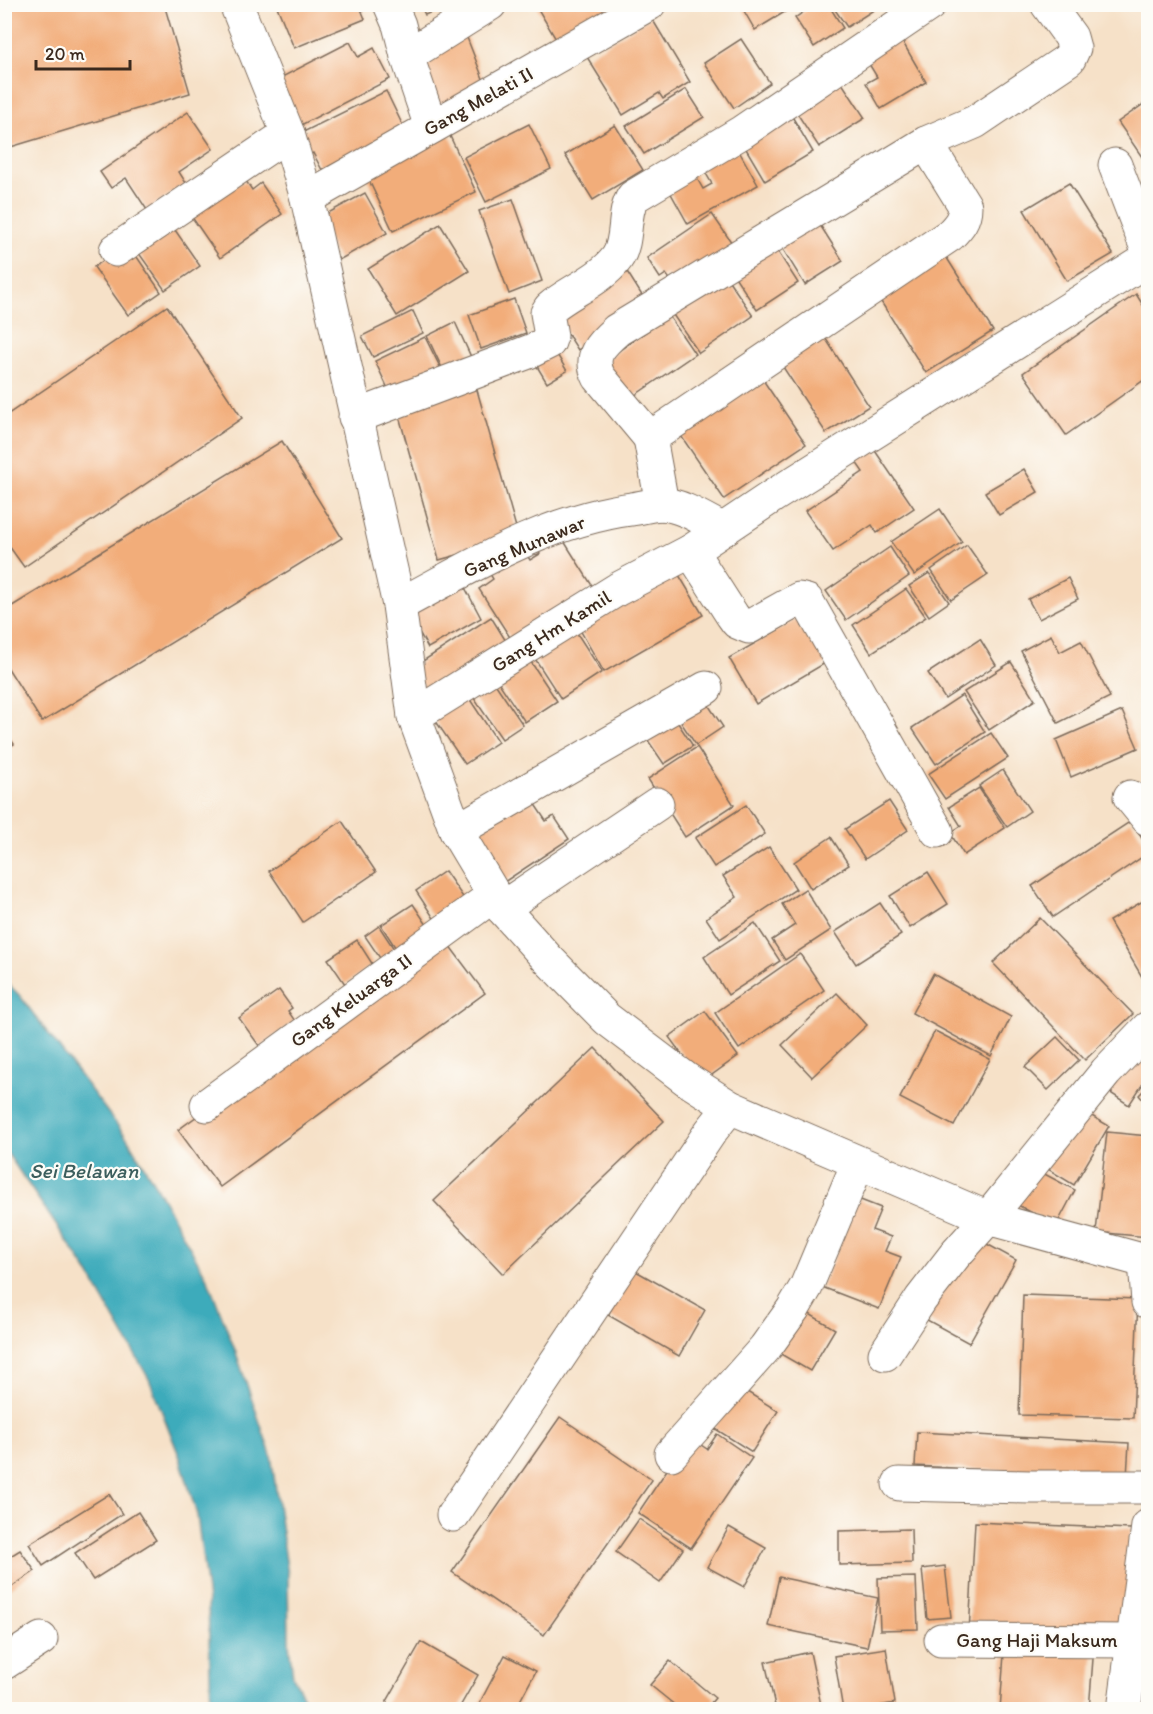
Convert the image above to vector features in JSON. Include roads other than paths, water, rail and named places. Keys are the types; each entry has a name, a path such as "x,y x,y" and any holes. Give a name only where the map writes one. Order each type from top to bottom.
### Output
{"street":[{"path":"390,4 432,127"},
{"path":"407,56 490,4"},
{"name":"Gang Melati II","path":"307,198 649,4"},
{"path":"356,417 531,351 549,342 551,336 547,313 550,308 618,258 627,227 627,207 633,197 742,132 930,4"},
{"path":"662,504 650,438 599,377 594,367 602,344 617,330 926,143 975,122 1069,59 1074,48 1071,37 1047,4"},
{"path":"236,5 288,134 307,198 399,605 414,716 456,831 498,901 548,958 607,1019 686,1079 730,1107 988,1218 1147,1260 1149,1302"},
{"path":"116,250 288,134"},
{"path":"650,438 950,235 958,227 965,215 965,206 926,143"},
{"path":"1115,165 1149,251"},
{"name":"Gang Hm Kamil","path":"414,716 618,589 691,550 1149,259"},
{"name":"Gang Munawar","path":"399,605 548,531 590,516 662,504 681,509 722,529"},
{"path":"691,550 732,615 743,626 749,627 799,599 807,601 937,831"},
{"path":"456,831 706,688"},
{"name":"Gang Keluarga II","path":"207,1105 498,901 657,804"},
{"path":"885,1354 921,1299 955,1255 988,1218 1106,1071 1149,1028"},
{"path":"453,1515 711,1131 730,1107"},
{"path":"671,1454 765,1348 793,1309 806,1287 858,1162"},
{"path":"899,1484 1149,1487"},
{"path":"1124,1710 1149,1526"},
{"path":"4,1664 41,1639"},
{"name":"Gang Haji Maksum","path":"941,1640 1133,1641"}],"water":[{"name":"Sei Belawan","path":"4,980 20,996 127,1138 208,1280 271,1455 288,1575 289,1644 293,1677 313,1709 211,1709 208,1600 197,1515 180,1458 149,1379 86,1269 5,1150"}]}
